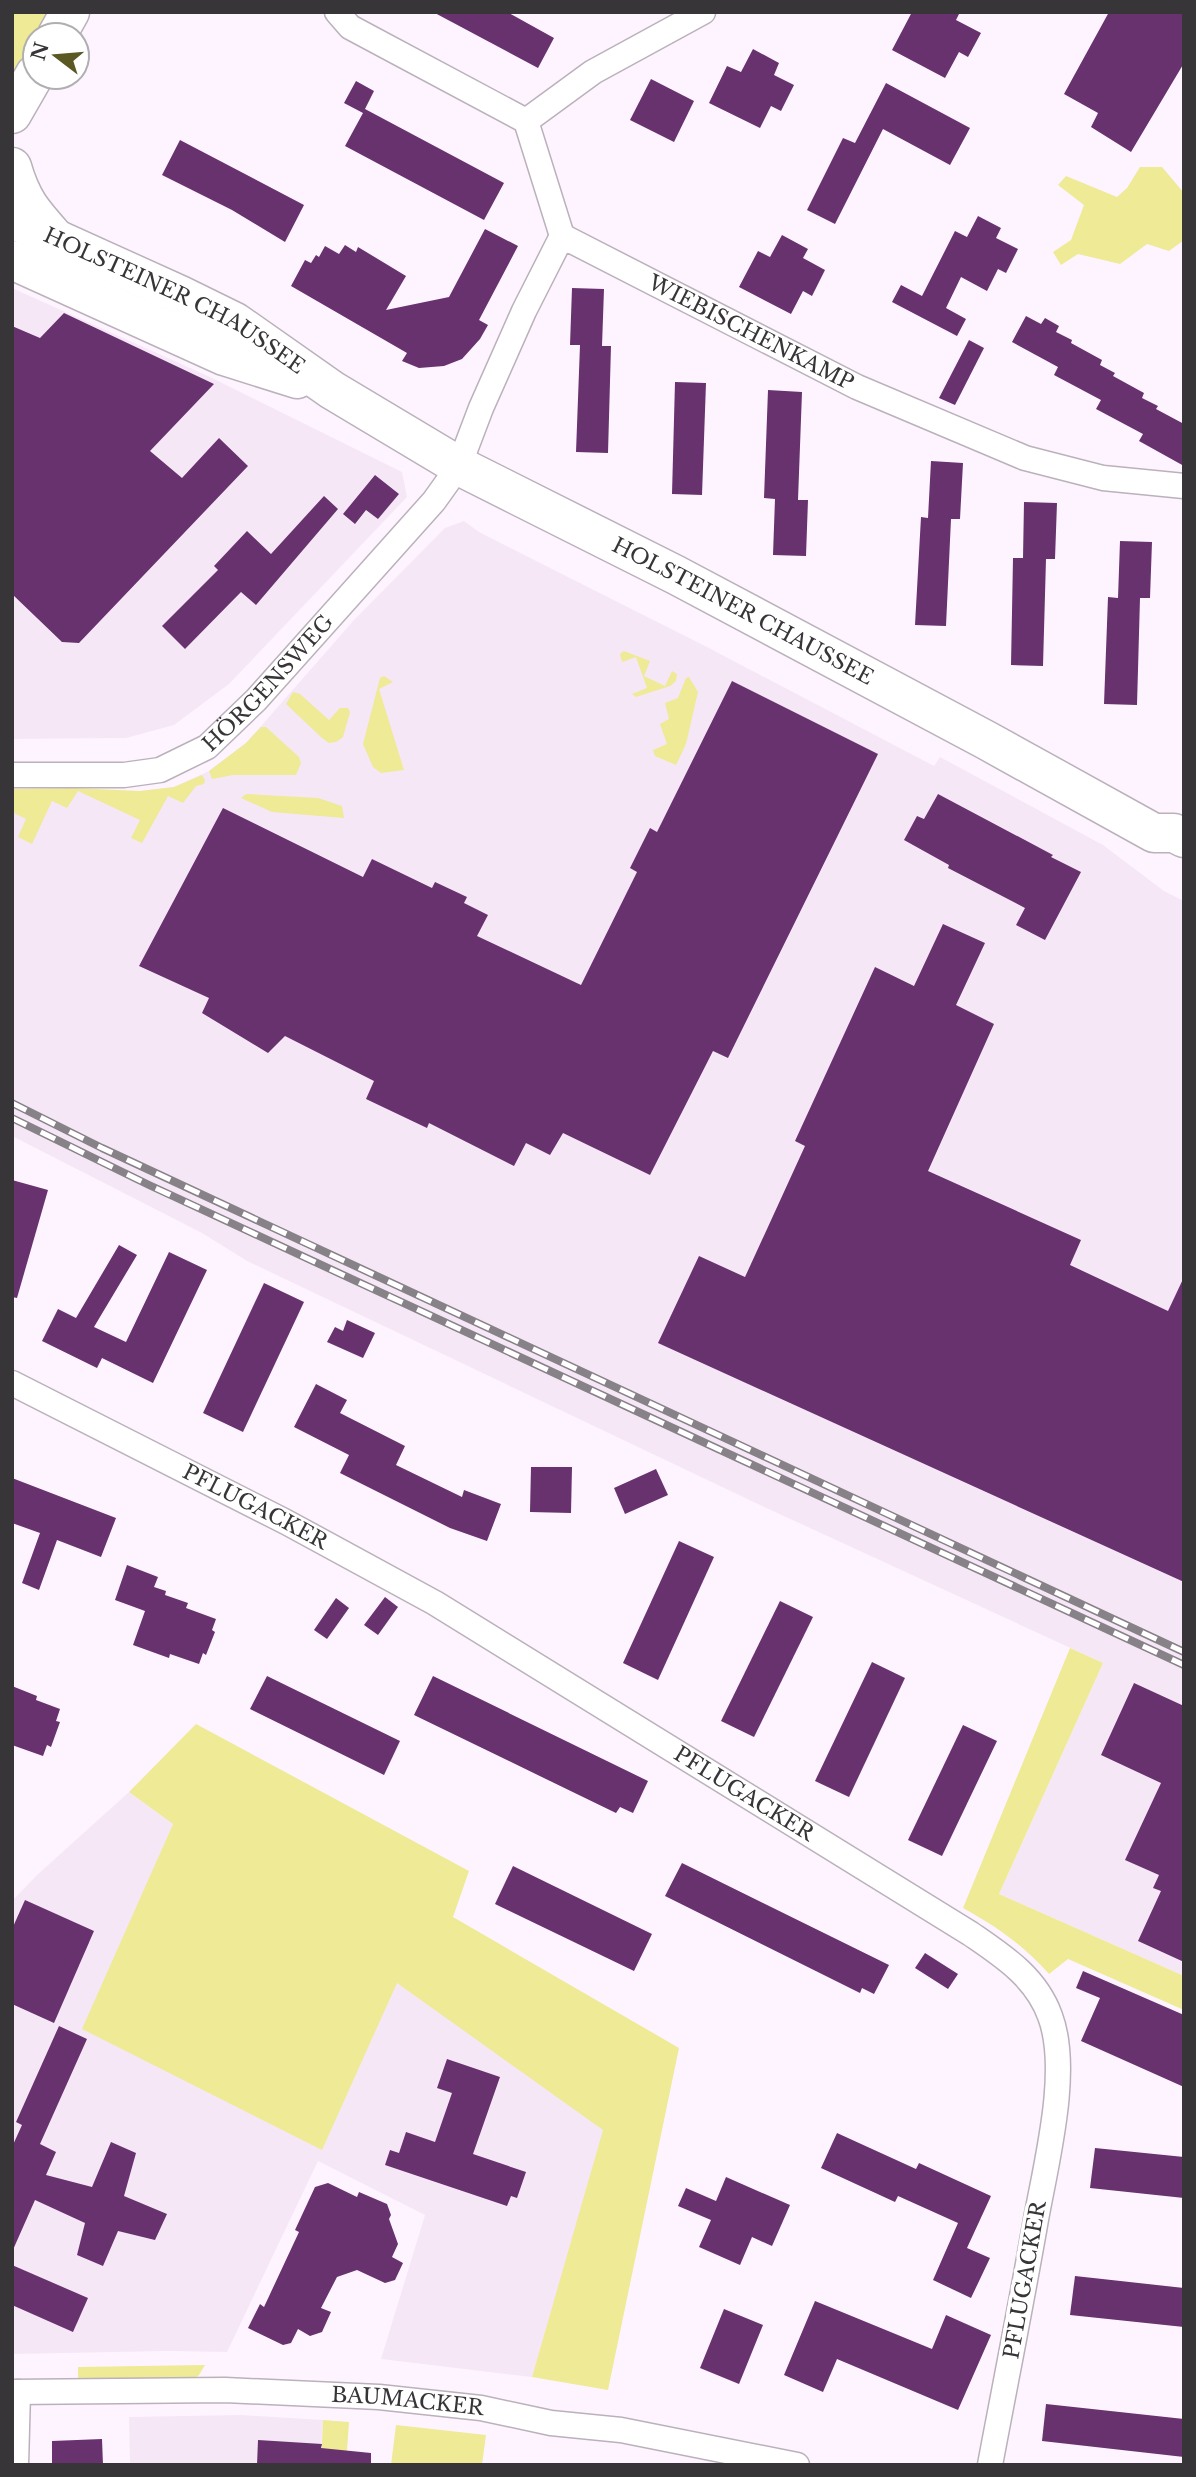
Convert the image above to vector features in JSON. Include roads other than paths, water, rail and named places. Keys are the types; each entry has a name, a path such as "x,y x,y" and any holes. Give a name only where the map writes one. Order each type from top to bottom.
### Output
{"main road":[{"path":"13,121 27,91"},
{"path":"12,167 18,189 27,206 56,239"},
{"name":"HOLSTEINER CHAUSSEE","path":"12,219 235,322 332,390 458,466 676,575 1169,836 1164,855 1184,865"},
{"name":"HOLSTEINER CHAUSSEE","path":"12,260 224,356 332,390"}],"street":[{"path":"337,12 350,27 526,121 562,236 519,323 458,466"},
{"path":"526,121 593,72 703,12"},
{"name":"WIEBISCHENKAMP","path":"562,236 857,387 1025,458 1103,478 1184,486"},
{"name":"HÖRGENSWEG","path":"12,775 124,775 178,763 207,747 256,700 348,599 433,501 458,466"},
{"name":"PFLUGACKER","path":"12,1383 286,1522 435,1602 971,1934 1021,1971 1038,1992 1050,2016 1057,2042 1058,2068 1038,2208 990,2465"},
{"name":"BAUMACKER","path":"15,2392 225,2390 379,2397 481,2408 551,2423 632,2432 797,2465"},
{"path":"15,2392 16,2465"}],"railway":[{"path":"12,1103 102,1148 1184,1652"},
{"path":"12,1118 149,1185 1184,1665"}]}
